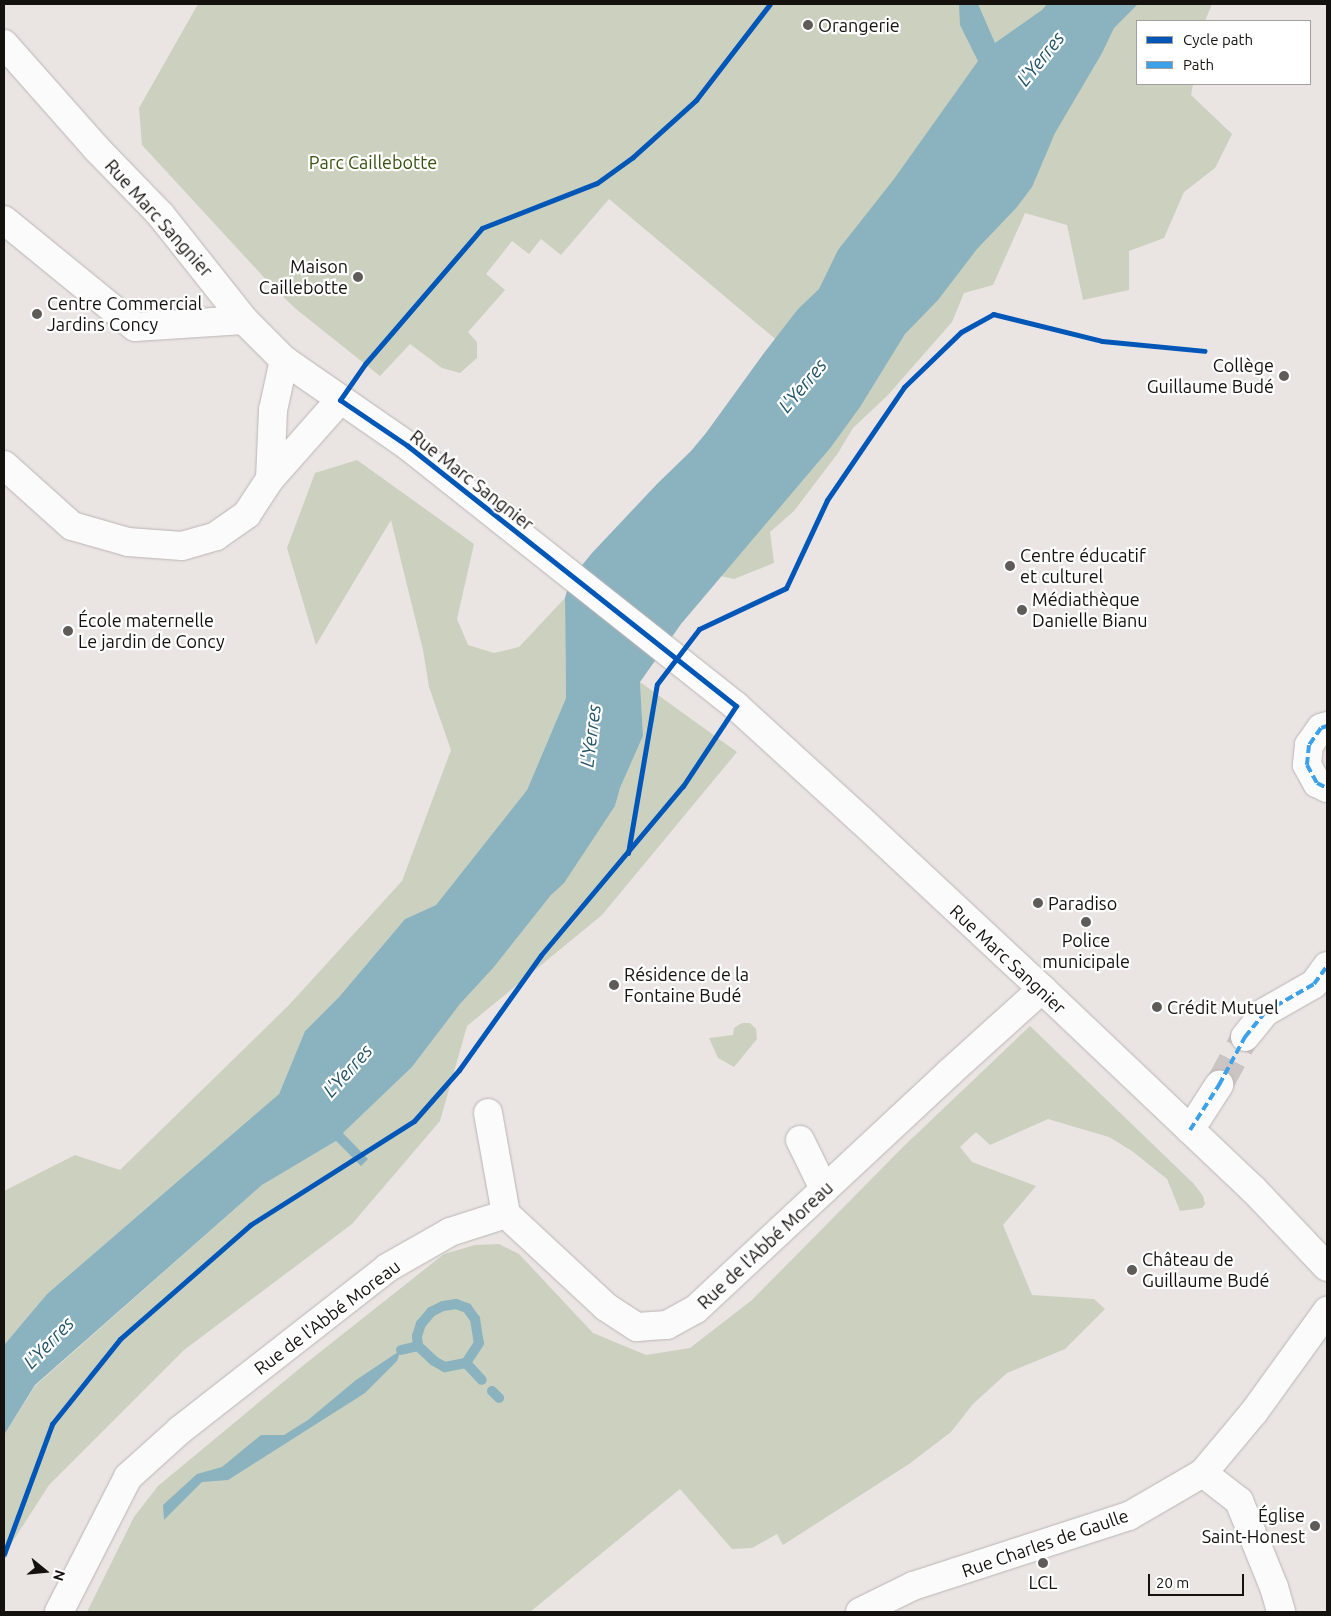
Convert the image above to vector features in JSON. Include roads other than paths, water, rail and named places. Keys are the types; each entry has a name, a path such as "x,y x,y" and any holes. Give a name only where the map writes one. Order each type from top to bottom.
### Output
{"street":[{"name":"Rue Marc Sangnier","path":"4,44 96,148 160,214 244,320 284,360 408,446 680,661 788,753 1042,989 1254,1190 1327,1267"},
{"path":"4,220 135,326 244,320"},
{"path":"270,479 273,410 284,360"},
{"path":"4,465 72,526 128,542 182,546 216,536 248,514 270,479 340,400"},
{"path":"1327,726 1321,728 1309,745 1307,765 1317,783 1327,788"},
{"path":"1245,1037 1265,1012 1314,984 1327,966"},
{"name":"Rue de l'Abbé Moreau","path":"59,1612 128,1477 180,1430 387,1268 450,1232 506,1214 606,1307 637,1327 667,1325 696,1309 1042,989"},
{"path":"1190,1130 1219,1085"},
{"path":"488,1113 506,1214"},
{"path":"800,1140 824,1189"},
{"name":"Rue Charles de Gaulle","path":"860,1612 913,1586 1129,1516 1203,1473 1254,1412 1327,1311"},
{"path":"1203,1473 1239,1501 1274,1587 1281,1612"}],"water":[{"name":"L'Yerres","path":"959,4 978,4 995,43 1042,10 1047,4 1138,4 1114,28 1102,53 1055,133 1032,187 1017,207 977,249 938,300 905,334 860,407 831,447 681,624 640,682 643,736 620,788 615,806 564,883 551,895 494,967 460,1004 412,1067 343,1133 368,1159 361,1166 336,1141 262,1185 35,1385 4,1435 4,1345 47,1294 279,1094 305,1031 339,997 405,919 436,905 527,790 566,698 565,598 570,580 592,553 691,451 706,433 798,309 819,289 838,250 894,179 978,61 960,25"},
{"path":"401,1350 397,1361 365,1393 228,1480 202,1482 164,1520 163,1505 197,1474 222,1467 261,1435 284,1435 308,1420 356,1380"}],"waterway":[{"path":"418,1346 417,1336 421,1324 431,1312 443,1306 456,1304 467,1308 475,1319 479,1343 466,1363"},
{"path":"401,1350 418,1346 434,1361 445,1367 466,1363 482,1380"},
{"path":"492,1391 499,1398"}],"tunnel":[{"path":"1219,1085 1245,1037"}],"place":[{"name":"Orangerie","path":"808,25"},
{"name":"Maison Caillebotte","path":"358,277"},
{"name":"Centre Commercial Jardins Concy","path":"37,314"},
{"name":"Collège Guillaume Budé","path":"1284,376"},
{"name":"Centre éducatif et culturel","path":"1010,566"},
{"name":"Médiathèque Danielle Bianu","path":"1022,610"},
{"name":"École maternelle Le jardin de Concy","path":"68,631"},
{"name":"Paradiso","path":"1038,903"},
{"name":"Police municipale","path":"1086,922"},
{"name":"Résidence de la Fontaine Budé","path":"614,985"},
{"name":"Crédit Mutuel","path":"1157,1007"},
{"name":"Château de Guillaume Budé","path":"1132,1270"},
{"name":"Église Saint-Honest","path":"1315,1526"},
{"name":"LCL","path":"1043,1563"}],"park label":[{"name":"Parc Caillebotte","path":"373,162"}]}
